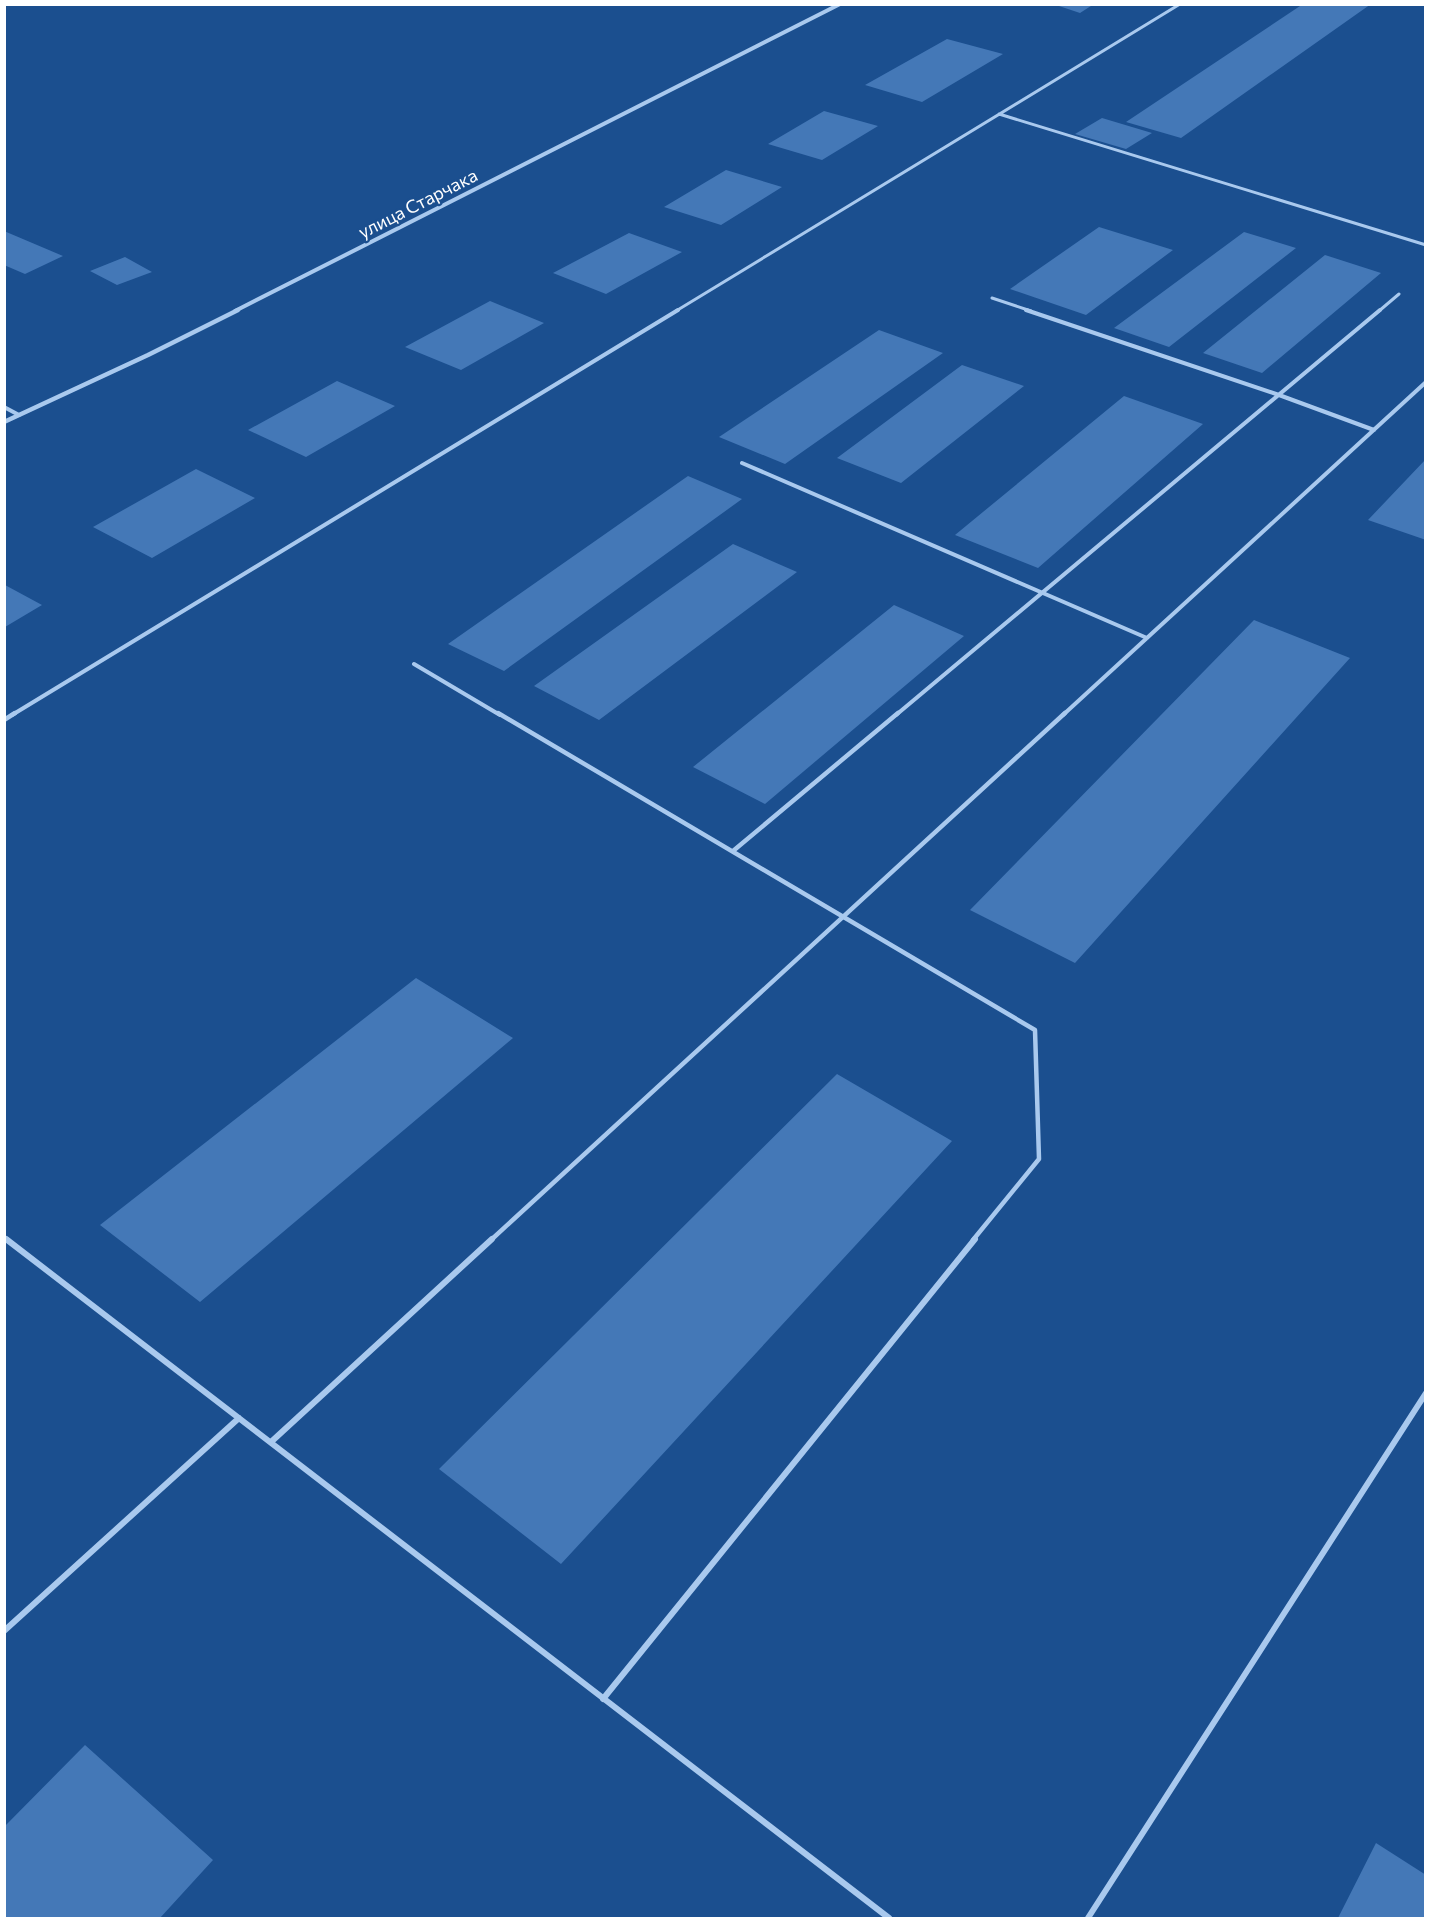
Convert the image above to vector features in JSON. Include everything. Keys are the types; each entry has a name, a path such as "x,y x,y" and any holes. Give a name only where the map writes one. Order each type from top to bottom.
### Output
{"street":[{"name":"улица Старчака","path":"4,422 158,350 840,4"}],"lane":[{"path":"4,720 1180,4"},
{"path":"999,114 1425,245"},
{"path":"734,851 1399,294"},
{"path":"992,298 1279,395 1374,430"},
{"path":"271,1442 1425,382"},
{"path":"4,407 19,415"},
{"path":"742,463 1147,638"},
{"path":"414,664 1035,1030 1039,1159 603,1699"},
{"path":"4,1238 889,1918"},
{"path":"1088,1918 1425,1393"},
{"path":"4,1631 239,1418"}],"building":[{"path":"1053,4 1094,4 1080,13"},
{"path":"1303,4 1371,4 1181,138 1126,122"},
{"path":"947,39 1003,54 922,102 865,85"},
{"path":"824,111 878,126 822,160 768,144"},
{"path":"1102,118 1152,133 1126,149 1075,134"},
{"path":"726,170 782,187 721,225 664,207"},
{"path":"1099,227 1173,250 1086,315 1010,289"},
{"path":"4,231 63,256 25,274 4,265"},
{"path":"1244,232 1296,248 1169,347 1114,328"},
{"path":"629,233 682,252 606,294 553,273"},
{"path":"1325,255 1381,273 1262,373 1203,353"},
{"path":"125,257 152,272 117,285 90,271"},
{"path":"490,301 544,323 461,370 405,347"},
{"path":"879,330 943,353 785,464 719,437"},
{"path":"962,365 1024,386 901,483 837,458"},
{"path":"337,381 395,406 306,457 248,430"},
{"path":"1124,396 1203,424 1038,568 955,535"},
{"path":"1426,459 1426,540 1368,520"},
{"path":"196,469 255,498 152,558 93,527"},
{"path":"688,476 742,499 504,671 448,644"},
{"path":"733,544 797,572 599,720 534,686"},
{"path":"5,585 42,605 5,627"},
{"path":"894,605 964,636 765,804 693,767"},
{"path":"1254,620 1350,658 1075,963 970,910"},
{"path":"416,978 513,1038 200,1302 100,1225"},
{"path":"837,1074 952,1141 561,1564 439,1469"},
{"path":"85,1745 213,1860 160,1918 4,1918 4,1827"},
{"path":"1376,1843 1426,1875 1426,1918 1338,1918"}]}
